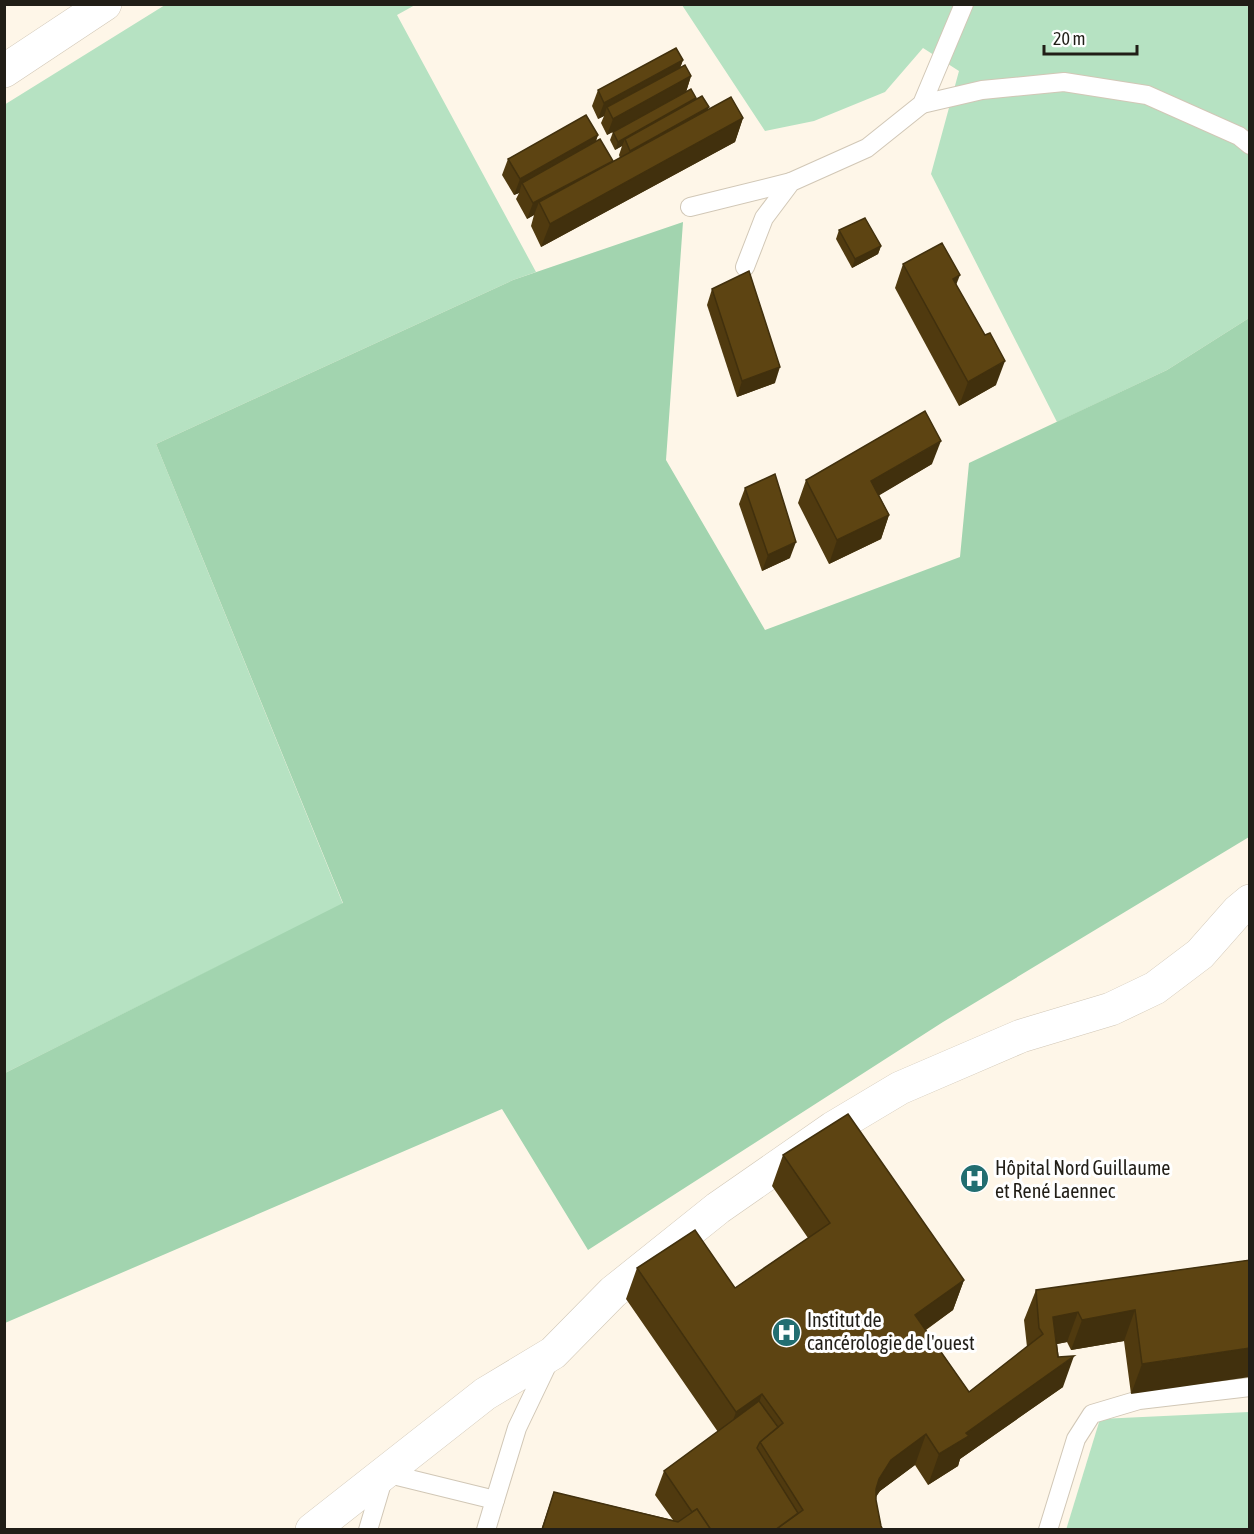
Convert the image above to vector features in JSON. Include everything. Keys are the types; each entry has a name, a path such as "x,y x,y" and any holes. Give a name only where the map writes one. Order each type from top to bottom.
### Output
{"street":[{"path":"4,71 105,4"},
{"path":"312,1530 485,1394 553,1353 613,1292 718,1208 833,1128 911,1083 1021,1036 1111,1009 1155,988 1200,954 1238,911 1250,901"}],"lane":[{"path":"922,104 964,4"},
{"path":"690,207 791,182 867,148 922,104 981,90 1064,81 1147,94 1239,136 1250,145"},
{"path":"745,267 764,218 791,182"},
{"path":"486,1530 517,1428 553,1353"},
{"path":"1048,1530 1076,1439 1092,1414 1140,1400 1250,1387"},
{"path":"368,1530 384,1473 495,1500"}],"green space":[{"path":"165,5 415,5 397,15 536,272 513,280 156,444 343,904 5,1073 4,105"},
{"path":"682,5 1249,5 1249,318 1167,370 1057,422 931,174 959,71 923,48 885,92 814,121 765,131"},
{"path":"683,222 666,460 765,630 960,557 969,463 1167,370 1249,318 1249,837 943,1022 588,1250 502,1109 5,1323 5,1073 343,903 156,444 513,280"},
{"path":"1249,1412 1249,1529 1066,1530 1100,1419"}],"building":[{"path":"676,48 683,60 604,103 598,90"},
{"path":"685,65 691,76 613,119 607,107"},
{"path":"691,89 696,98 618,142 613,132"},
{"path":"702,96 709,107 630,151 625,139"},
{"path":"731,97 743,118 550,224 539,202"},
{"path":"586,115 598,135 520,179 508,159"},
{"path":"600,139 613,161 533,203 522,183"},
{"path":"865,218 881,246 855,259 839,230"},
{"path":"942,243 960,275 953,279 985,335 990,333 1005,361 968,382 903,264"},
{"path":"749,271 780,367 742,381 712,289"},
{"path":"925,411 941,441 871,481 889,515 837,540 806,480"},
{"path":"775,474 796,542 768,555 745,488"},
{"name":"Institut de cancérologie de l'ouest","path":"848,1114 964,1280 915,1315 969,1392 1043,1334 1039,1328 1036,1290 1250,1260 1250,1348 1142,1364 1135,1310 1082,1320 1078,1312 1053,1317 1058,1357 1074,1356 966,1433 969,1436 939,1454 926,1434 891,1460 879,1479 876,1489 876,1500 883,1530 775,1530 803,1510 760,1442 783,1423 762,1394 736,1412 637,1268 695,1230 735,1288 830,1223 783,1155"},
{"path":"759,1401 778,1427 760,1442 757,1448 798,1513 775,1530 711,1530 697,1509 692,1512 664,1471"},
{"path":"554,1492 678,1522 697,1509 711,1530 542,1530"}],"place":[{"name":"Hôpital Nord Guillaume et René Laennec","path":"974,1179"},
{"name":"Institut de cancérologie de l'ouest","path":"786,1332"}]}
